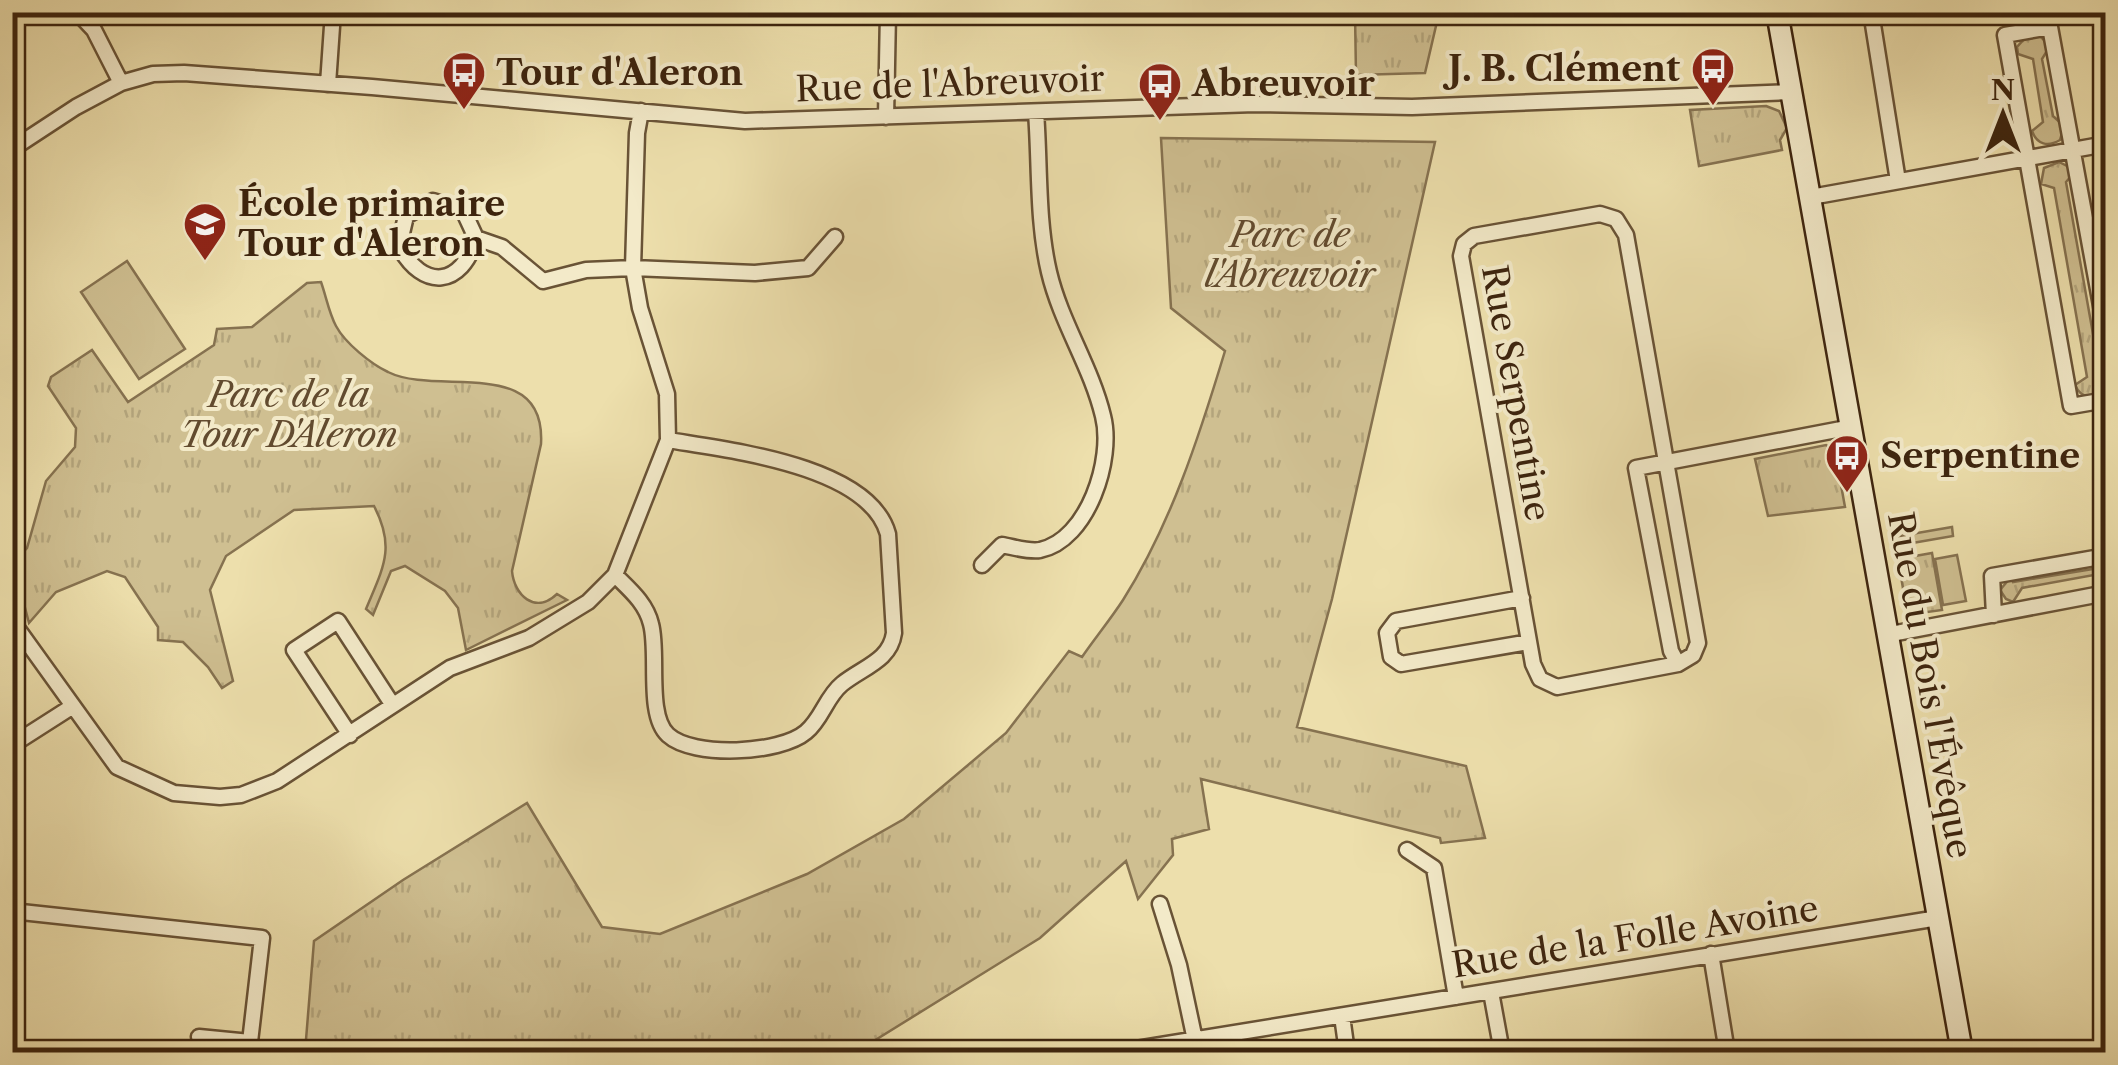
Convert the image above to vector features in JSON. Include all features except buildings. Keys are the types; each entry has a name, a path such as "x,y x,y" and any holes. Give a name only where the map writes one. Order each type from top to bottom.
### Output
{"street":[{"path":"77,12 94,30 121,83"},
{"path":"328,84 332,12"},
{"path":"886,117 888,12"},
{"name":"Rue du Bois l'Évêque","path":"1777,12 1962,1052"},
{"path":"1870,12 1898,182"},
{"path":"2106,333 2050,27 2005,35 2071,406 2106,400"},
{"name":"Rue de l'Abreuvoir","path":"12,149 121,83 153,74 184,73 745,121 1255,104 1412,107 1791,92"},
{"path":"12,621 118,767 150,785 201,798 241,795 261,788 450,668 528,638 588,602 616,576 668,440 667,394 640,308 633,268 641,111"},
{"path":"982,566 1002,545 1038,551 1063,540 1088,510 1104,453 1104,416 1058,304 1048,268 1036,112"},
{"path":"1811,197 2106,144"},
{"path":"476,238 470,260 452,274 430,277 410,266 399,246 406,216 433,200 463,210 476,238 502,247 544,281 586,270 633,268 755,274 808,268 836,237"},
{"name":"Rue Serpentine","path":"1600,214 1616,219 1626,235 1666,461 1698,636 1693,655 1678,664 1557,686 1548,684 1536,672 1460,256 1469,239 1600,214"},
{"path":"1678,664 1670,651 1636,468 1852,427"},
{"path":"616,576 639,599 652,624 660,726 689,748 773,746 794,740 812,726 832,692 886,655 892,645 888,534 884,520 866,500 782,460 668,440"},
{"path":"1994,615 1992,576 2106,556"},
{"path":"1886,635 2106,594"},
{"path":"1522,598 1396,621 1386,633 1391,656 1401,664 1530,642"},
{"path":"350,734 294,650 338,621 392,704"},
{"path":"12,745 73,706"},
{"path":"1408,850 1434,868 1456,997"},
{"path":"1160,904 1180,965 1195,1040"},
{"path":"12,911 262,938 250,1042 200,1037"},
{"name":"Rue de la Folle Avoine","path":"1118,1052 1938,918"},
{"path":"1711,954 1727,1052"},
{"path":"1491,992 1502,1052"},
{"path":"1342,1016 1347,1052"}],"green space":[{"path":"1355,13 1439,13 1425,73 1356,75"},
{"path":"2039,35 2050,46 2042,59 2053,116 2064,126 2060,140 2051,144 2040,142 2032,131 2043,122 2033,59 2018,54 2017,47 2026,37"},
{"path":"1766,106 1779,111 1787,128 1780,140 1782,150 1699,166 1690,110"},
{"name":"Parc de l'Abreuvoir","path":"1161,138 1435,142 1332,599 1297,727 1466,766 1485,838 1441,843 1440,838 1201,779 1209,829 1172,839 1173,855 1138,899 1126,861 1040,938 856,1052 305,1052 314,941 527,803 602,927 660,934 807,874 904,819 1006,733 1069,651 1082,657 1123,600 1156,541 1194,448 1225,351 1171,308"},
{"path":"2059,162 2069,167 2072,175 2066,182 2101,379 2105,382 2105,390 2093,397 2085,396 2075,385 2087,377 2054,188 2041,184 2044,168"},
{"path":"127,261 185,349 139,379 81,292"},
{"name":"Parc de la Tour D'Aleron","path":"321,282 340,333 388,372 409,379 508,388 526,398 538,416 541,444 512,571 517,588 527,599 541,603 557,594 567,600 466,650 458,608 445,591 405,566 391,571 373,615 366,609 382,569 386,546 374,506 294,510 226,556 210,590 233,681 222,688 183,642 158,640 158,627 125,577 107,571 56,592 29,623 13,562 27,548 46,481 75,447 76,428 48,386 51,377 92,350 128,402 214,345 217,329 252,327 307,283"},
{"path":"1826,445 1835,452 1845,507 1768,516 1755,459"},
{"path":"1952,527 1953,536 1895,546 1894,537"},
{"path":"1932,553 1942,610 1913,614 1906,606 1898,559"},
{"path":"1957,555 1966,601 1943,605 1935,559"},
{"path":"2105,567 2105,573 2022,588 2013,602 2000,590 2011,577 2013,582"},
{"path":"13,1040 77,1052 13,1052"}],"waterway":[{"path":"835,1052 849,1045"}],"place":[{"name":"J. B. Clément","path":"1713,107"},
{"name":"Tour d'Aleron","path":"464,111"},
{"name":"Abreuvoir","path":"1160,122"},
{"name":"École primaire Tour d'Aleron","path":"205,262"},
{"name":"Serpentine","path":"1847,494"}]}
